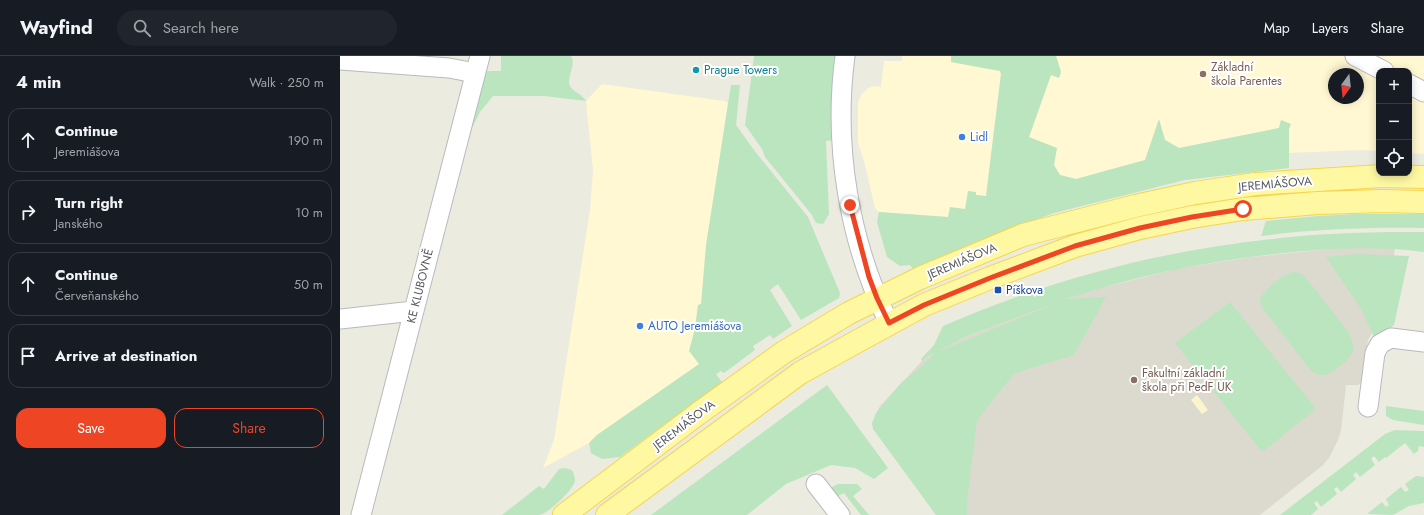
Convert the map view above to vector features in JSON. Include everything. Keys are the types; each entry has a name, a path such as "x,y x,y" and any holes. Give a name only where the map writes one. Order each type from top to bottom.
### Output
{"main road":[{"name":"JEREMIÁŠOVA","path":"564,515 699,413 784,352 849,312 920,278 1022,235 1135,206 1195,193 1255,184 1381,176 1424,177"},
{"name":"JEREMIÁŠOVA","path":"607,515 800,373 924,305 990,278 1075,246 1140,228 1192,217 1243,209 1318,203 1382,201 1424,202"}],"street":[{"path":"845,56 841,117 846,180 850,205 855,229 869,277 889,323"},
{"path":"1355,56 1378,68"},
{"path":"340,60 449,68 477,65"},
{"name":"KE KLUBOVNĚ","path":"361,515 477,65"},
{"path":"1412,86 1424,92"},
{"path":"340,319 414,311"},
{"path":"1368,407 1374,353 1380,344 1391,338 1424,342"},
{"path":"816,484 840,515"}],"shaded area":[{"path":"902,56 951,56 951,62 1000,71 1001,74 986,196 975,195 965,209 948,217 879,212 875,208 864,161 858,143 858,102 862,94 868,88 874,86 881,87 884,61 902,61"},
{"path":"1056,56 1424,56 1424,154 1412,153 1412,68 1376,68 1376,151 1288,153 1289,129 1281,120 1279,128 1179,148 1165,140 1159,120 1145,160 1076,179 1060,175 1054,165 1029,137 1051,75 1059,77 1061,72"},
{"path":"602,84 724,101 728,103 716,182 701,304 698,305 695,328 700,364 597,435 589,443 543,468 554,440 590,210 593,170 586,101"},
{"name":"Fakultní základní škola při PedF UK","path":"1341,248 1395,248 1385,325 1372,333 1368,340 1362,382 1358,385 1346,385 1341,431 1329,458 1322,466 1260,515 936,515 872,425 880,406 922,361 965,337 1089,291 1177,269 1251,257"}],"green space":[{"path":"501,56 571,56 573,66 569,82 571,88 586,101 544,96 493,96 480,112 471,130 465,129 480,71 501,71"},
{"path":"754,56 838,56 836,140 826,141 829,214 823,224 816,223 812,215 765,157 762,149 745,125"},
{"path":"951,56 1056,56 1061,72 1059,78 1051,75 1029,137 1057,148 1054,165 1060,175 1076,179 1145,160 1159,119 1165,140 1179,148 1279,128 1281,120 1291,124 1289,129 1289,168 1185,180 1054,213 973,243 913,269 910,265 900,266 887,257 877,222 879,212 948,217 950,207 965,209 968,191 976,192 976,195 986,196 1001,74 1000,71 951,62"},
{"path":"731,85 740,85 736,125 754,150 808,217 840,293 839,298 801,320 778,284 770,290 792,326 773,339 770,335 753,346 755,350 724,373 721,371 716,374 722,382 620,457 602,459 591,453 589,443 597,435 699,364 689,351 695,328 698,305 701,304 706,245"},
{"path":"1356,214 1424,214 1424,228 1342,229 1261,236 1266,221"},
{"path":"1374,232 1424,232 1424,252 1365,248 1306,251 1241,258 1165,272 1116,284 1067,299 1106,297 1074,355 1015,373 977,420 967,501 967,515 936,515 873,429 872,423 876,413 902,382 920,368 935,353 922,361 921,359 934,345 943,326 983,310 1063,281 1188,251 1287,237","holes":["1056,303 940,351 965,337"]},
{"path":"1357,254 1409,256 1394,325 1375,339 1361,309 1326,257"},
{"path":"1294,272 1302,274 1314,288 1349,333 1354,346 1352,354 1346,361 1326,375 1318,375 1307,366 1261,306 1260,299 1266,290 1279,279 1289,273"},
{"path":"1230,302 1316,409 1262,452 1175,343"},
{"path":"827,385 888,468 874,479 855,468 831,465 786,484 747,515 651,515"},
{"path":"1386,406 1424,411 1424,425 1393,420 1386,416"},
{"path":"1395,430 1424,431 1424,447 1419,446 1418,451 1414,454 1405,443 1379,462 1374,456 1371,459 1375,465 1360,477 1356,472 1353,475 1356,479 1341,492 1337,487 1334,489 1337,494 1321,507 1317,501 1314,503 1318,509 1311,515 1280,515 1385,434"},
{"path":"564,468 572,470 575,481 570,490 548,511 539,515 502,515 539,486 544,489 559,469"},
{"path":"1416,476 1424,477 1424,503 1409,506 1393,515 1367,514 1382,502 1386,507 1389,505 1386,499 1401,487 1405,492 1409,490 1405,484"},
{"path":"838,484 857,484 862,489 853,496 869,515 861,515 844,493 834,498 831,492 832,487"}],"sand":[{"path":"1197,395 1208,410 1202,414 1191,400"}],"place":[{"name":"Prague Towers","path":"696,70"},
{"name":"Základní škola Parentes","path":"1203,74"},
{"name":"Lidl","path":"962,137"},
{"name":"Píškova","path":"998,290"},
{"name":"AUTO Jeremiášova","path":"640,326"},
{"name":"Fakultní základní škola při PedF UK","path":"1134,380"}],"route":[{"path":"850,205 855,229 869,277 889,323 924,305 1075,246 1140,228 1192,217 1243,209"}]}
